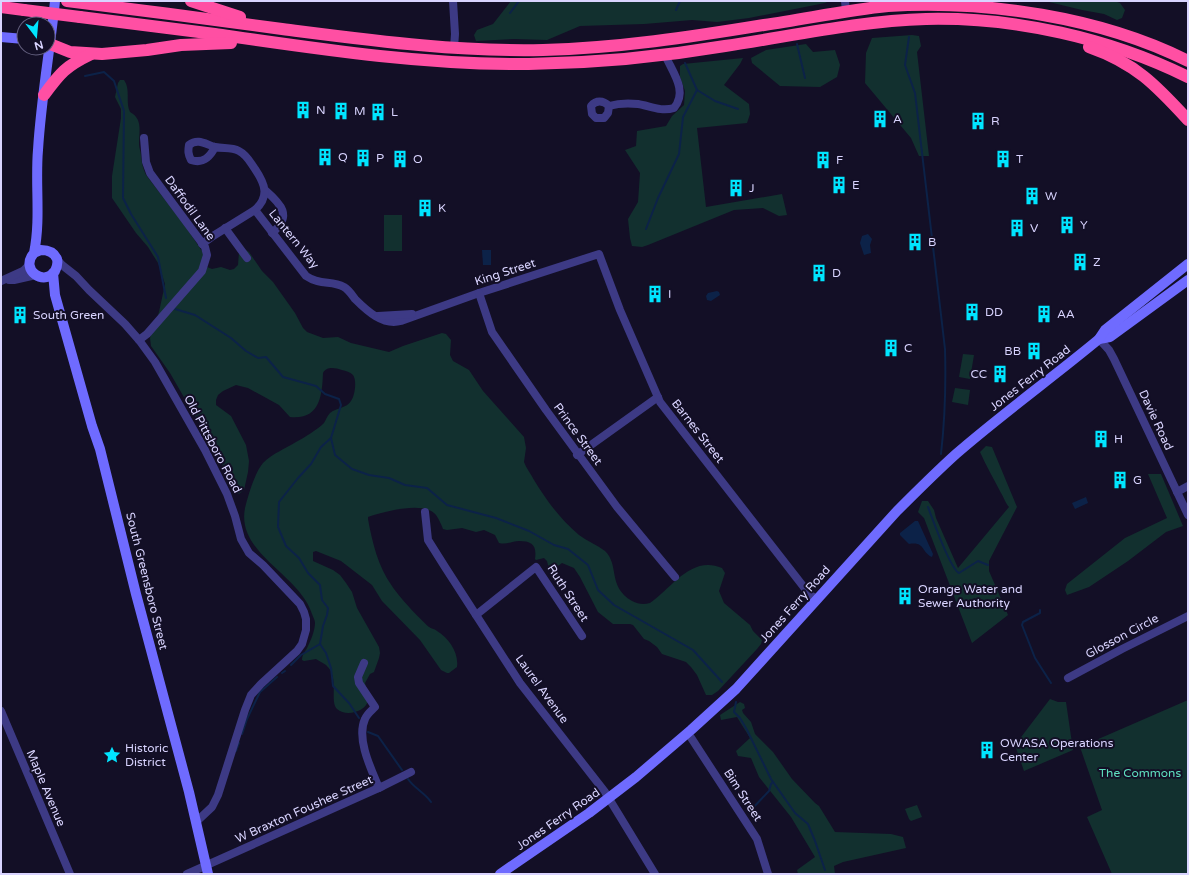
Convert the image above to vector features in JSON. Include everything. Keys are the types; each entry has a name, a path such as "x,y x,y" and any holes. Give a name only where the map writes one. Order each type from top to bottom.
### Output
{"highway":[{"path":"67,1 387,43 454,48 519,50 566,49 668,40 845,6 984,6 1070,20 1108,30 1149,44 1188,61"},
{"path":"191,1 224,13 279,28"},
{"path":"806,32 812,26 839,19 844,15 845,6"},
{"path":"844,27 845,22 851,19 882,13 890,6"},
{"path":"1,7 379,56 459,63 600,62 665,56 844,27 895,21 937,19 1002,23 1082,38 1151,60 1188,77"},
{"path":"1108,30 1120,28 1188,51"},
{"path":"1043,30 1058,38 1108,55 1137,70 1152,82 1188,120"},
{"path":"56,47 70,52 92,54 147,50 196,43 265,42"},
{"path":"379,56 412,54 442,55 447,54 454,48"},
{"path":"459,63 474,57 533,55 566,49"},
{"path":"44,95 59,74 73,63 92,54"}],"main road":[{"path":"54,16 56,1"},
{"path":"1,36 16,38"},
{"path":"38,226 58,264 54,273 47,277 37,276 31,269 30,264 34,253 38,226 36,169 48,56"},
{"path":"34,253 42,250 53,255"},
{"name":"Jones Ferry Road","path":"500,874 568,829 609,799 688,733 736,689 897,511 956,455 1099,339 1105,330 1188,264"},
{"name":"South Greensboro Street","path":"54,273 55,295 100,449 136,594 189,792 207,870"},
{"name":"South Greensboro Street","path":"37,276 55,295"},
{"name":"Jones Ferry Road","path":"1099,339 1110,337 1188,280"}],"street":[{"path":"453,1 455,34 454,48"},
{"path":"609,106 624,103 639,104 664,110 674,108 678,104 681,92 665,56"},
{"name":"Daffodil Lane","path":"139,340 147,334 202,271 207,255 202,244 150,173 146,162 144,138"},
{"path":"202,244 255,210 263,200 265,190 262,179 248,158 231,148 215,147"},
{"path":"265,190 274,198 284,212 284,219 278,228 272,233"},
{"name":"Lantern Way","path":"255,210 306,276 317,282 333,284 344,288 375,316 420,314"},
{"path":"225,228 247,258"},
{"name":"King Street","path":"420,314 599,254"},
{"name":"Barnes Street","path":"599,254 620,310 660,402 810,595 817,599"},
{"name":"Old Pittsboro Road","path":"53,255 125,324 155,362 205,450 227,494 244,545 249,553 295,598 304,612 306,619 305,637 297,651 251,695 218,795 212,807 196,822"},
{"path":"4,280 23,271 30,264"},
{"path":"54,273 68,271"},
{"path":"4,280 14,280 37,276"},
{"name":"Prince Street","path":"479,293 492,332 578,455 617,507 675,577"},
{"name":"Davie Road","path":"1099,339 1109,350 1114,359 1188,515"},
{"path":"578,455 658,397"},
{"path":"1177,492 1188,486"},
{"name":"Laurel Avenue","path":"425,512 428,540 520,683 609,799 655,874"},
{"name":"Ruth Street","path":"476,615 536,567 582,636"},
{"name":"Glosson Circle","path":"1068,678 1188,616"},
{"path":"364,663 358,677 359,683 375,707 366,717 362,730 362,738 366,754 379,788"},
{"name":"Maple Avenue","path":"1,711 70,874"},
{"name":"Bim Street","path":"688,733 757,839 768,874"},
{"name":"W Braxton Foushee Street","path":"187,874 207,870 411,772"}],"green space":[{"path":"511,1 829,1 749,18 717,22 692,20 644,24 580,26 547,40 514,39 476,41 474,35 477,30 493,24"},
{"path":"1045,1 1114,1 1120,3 1125,10 1122,18 1117,20 1104,14"},
{"path":"912,35 919,36 921,46 917,52 929,156 919,156 911,138 865,83 866,53 872,38"},
{"path":"806,44 813,52 835,50 840,65 837,77 820,87 780,86 752,63 751,58 766,50"},
{"path":"743,58 724,85 749,104 750,114 747,123 697,128 706,207 782,194 787,215 779,216 763,208 734,210 648,245 642,247 632,246 628,219 638,202 640,173 625,150 636,146 637,131 666,126 672,116 684,105 685,91 680,77 680,66 683,64"},
{"path":"120,80 124,80 126,84 130,112 139,122 139,146 142,164 146,175 202,251 207,267 212,269 221,267 230,270 234,269 238,265 239,252 246,250 262,271 273,282 295,313 303,328 307,332 323,338 338,337 351,343 389,352 442,333 446,334 451,340 450,355 453,361 469,370 483,391 524,437 526,448 524,462 544,495 572,529 605,551 612,563 616,583 619,589 632,601 641,604 650,603 691,569 711,565 722,568 725,573 719,591 724,603 750,625 753,631 762,640 757,649 718,691 712,695 706,695 697,675 686,662 662,654 657,647 644,639 633,625 613,624 598,612 574,568 562,563 555,568 551,568 544,558 536,560 534,547 530,543 519,541 499,543 495,535 484,530 476,532 462,528 447,530 443,529 436,515 430,511 422,508 403,508 368,517 379,562 387,579 395,591 429,627 441,634 452,646 455,651 457,667 449,673 441,670 420,640 382,601 372,585 341,561 316,551 313,552 313,561 333,570 340,575 352,592 357,608 379,647 380,653 374,672 370,674 365,683 369,696 366,705 355,712 350,713 345,713 337,709 334,700 334,682 330,670 326,665 316,659 302,660 314,629 315,622 312,614 305,600 295,587 259,551 250,538 245,524 245,508 255,478 263,463 318,428 324,423 330,413 344,407 349,403 354,392 354,377 349,372 334,368 327,369 323,373 322,390 317,405 308,415 300,417 290,417 279,405 248,388 236,385 218,395 216,405 231,416 246,445 249,461 244,490 239,494 234,493 220,460 170,373 151,346 150,338 159,312 165,284 158,263 112,198 112,176 121,118 121,109 115,97"},
{"path":"384,215 402,215 402,251 384,251"},
{"path":"963,354 974,355 970,379 959,377"},
{"path":"955,388 970,390 968,405 952,402"},
{"path":"986,446 992,447 1017,507 989,561 989,571 1008,615 972,643 924,518 918,512 922,501 928,501 934,510 936,518 958,568 1009,507 980,452"},
{"path":"1148,474 1161,474 1183,526 1166,532 1128,561 1089,587 1067,595 1065,590 1067,584 1125,538 1167,518"},
{"path":"1050,699 1058,702 1066,702 1073,750 1024,771 1015,745"},
{"name":"The Commons","path":"1188,700 1188,874 1112,874 1087,817 1102,810 1080,747"},
{"path":"740,702 744,704 745,708 742,710 743,713 751,722 755,734 773,752 792,779 819,806 835,832 891,834 903,837 906,848 843,862 834,866 835,874 798,874 797,870 815,857 791,817 759,777 751,758 738,756 736,751 750,738 737,717 721,720 720,715"},
{"path":"917,805 922,817 911,821 905,809"}],"water":[{"path":"868,234 872,239 870,245 871,253 864,255 860,243 862,236"},
{"path":"482,250 491,250 491,265 483,265"},
{"path":"717,291 720,295 711,301 707,300 706,296 708,293"},
{"path":"1086,497 1088,503 1075,509 1072,503"},
{"path":"915,521 918,521 933,554 932,557 920,545 914,543 909,544 900,535 900,533"}],"waterway":[{"path":"510,13 519,1"},
{"path":"676,10 680,1"},
{"path":"909,37 905,65 915,93 945,349 945,402 941,454"},
{"path":"797,44 805,78"},
{"path":"646,229 658,198 679,154 683,117 697,90 685,63"},
{"path":"85,76 104,72 114,81 124,111 123,198 131,214 158,257 166,298"},
{"path":"697,90 715,101 738,109"},
{"path":"175,309 195,315 231,338 246,351 258,358 266,357 283,377 316,386 325,394 339,399 341,405 331,438 335,455 352,469 369,475 389,478 405,485 427,488 447,505 496,518 529,531 554,545 568,549 588,565 598,590 614,605 693,650 722,682"},
{"path":"331,438 321,447 311,464 279,502 278,527 286,546 299,558 308,573 320,585 322,600 328,608 320,644 326,653 331,668 333,686 349,703 359,718"},
{"path":"928,507 942,543 955,570 959,573 978,561 988,565"},
{"path":"1040,610 1040,613 1023,622 1022,625 1035,658 1051,683"},
{"path":"291,665 301,655 320,644"},
{"path":"242,734 247,719 260,692 277,677"},
{"path":"736,702 734,712 740,718 747,730 771,779 795,813 808,824 825,870"},
{"path":"368,732 378,736 402,770"},
{"path":"236,751 239,743"},
{"path":"408,779 431,802"},
{"path":"749,812 769,791 773,782"}],"place":[{"name":"N","path":"303,110"},
{"name":"M","path":"341,111"},
{"name":"L","path":"378,112"},
{"name":"A","path":"880,119"},
{"name":"R","path":"978,121"},
{"name":"Q","path":"325,157"},
{"name":"P","path":"363,158"},
{"name":"O","path":"400,159"},
{"name":"T","path":"1003,159"},
{"name":"F","path":"823,160"},
{"name":"E","path":"839,185"},
{"name":"J","path":"736,188"},
{"name":"W","path":"1032,196"},
{"name":"K","path":"425,208"},
{"name":"Y","path":"1067,225"},
{"name":"V","path":"1017,228"},
{"name":"B","path":"915,242"},
{"name":"Z","path":"1080,262"},
{"name":"D","path":"819,273"},
{"name":"I","path":"655,294"},
{"name":"DD","path":"972,312"},
{"name":"AA","path":"1044,314"},
{"name":"South Green","path":"20,315"},
{"name":"C","path":"891,348"},
{"name":"BB","path":"1034,351"},
{"name":"CC","path":"1000,374"},
{"name":"H","path":"1101,439"},
{"name":"G","path":"1120,480"},
{"name":"Orange Water and Sewer Authority","path":"905,596"},
{"name":"OWASA Operations Center","path":"987,750"},
{"name":"Historic District","path":"112,755"}]}
